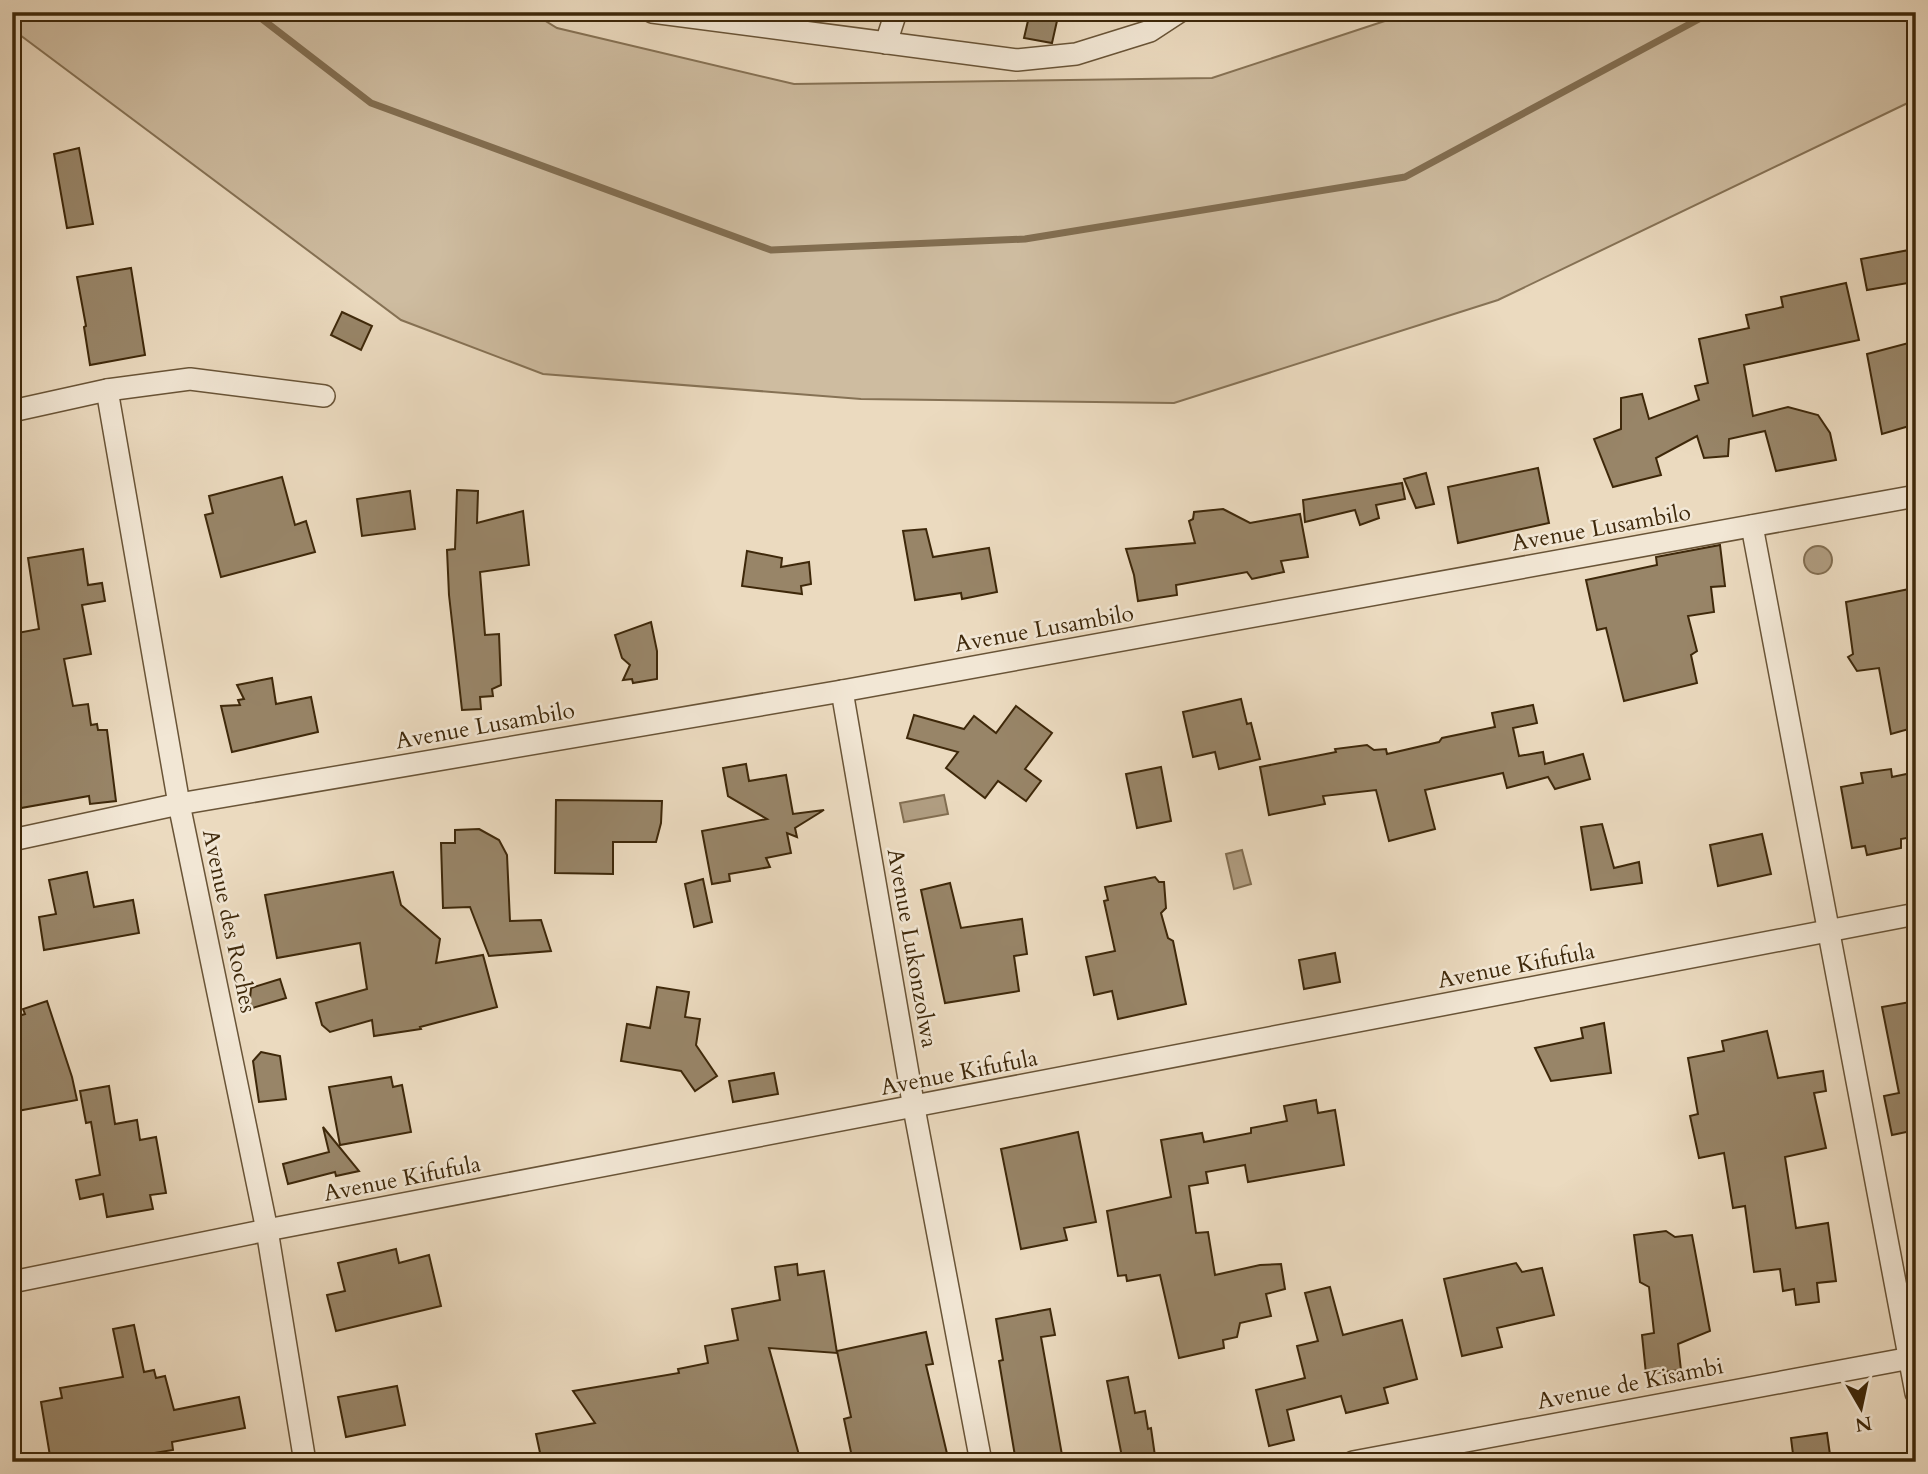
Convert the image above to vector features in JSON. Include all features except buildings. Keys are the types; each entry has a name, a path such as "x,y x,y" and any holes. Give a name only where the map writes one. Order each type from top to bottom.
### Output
{"street":[{"path":"652,12 1017,61 1076,54 1150,31 1178,12"},
{"path":"886,43 896,12"},
{"path":"12,411 107,390 190,379 324,396"},
{"name":"Avenue des Roches","path":"107,390 179,804 267,1230 305,1462"},
{"name":"Avenue Lusambilo","path":"12,840 179,804 842,691 1916,496"},
{"path":"1752,526 1912,1357 1916,1393"},
{"name":"Avenue Lukonzolwa","path":"842,691 914,1108 981,1462"},
{"name":"Avenue Kifufula","path":"12,1282 267,1230 1916,914"},
{"name":"Avenue de Kisambi","path":"1353,1462 1912,1357"}],"shaded area":[{"path":"12,12 531,12 557,28 794,84 1212,78 1412,12 1916,12 1916,99 1498,300 1174,403 861,399 543,374 401,320 12,29"},
{"path":"1818,546 1828,550 1832,560 1828,570 1818,574 1808,570 1804,560 1808,550"},
{"path":"944,795 948,814 904,822 900,803"},
{"path":"1242,850 1251,884 1234,889 1226,854"}],"waterway":[{"path":"253,12 371,103 771,250 1025,239 1405,177 1712,12"}]}
